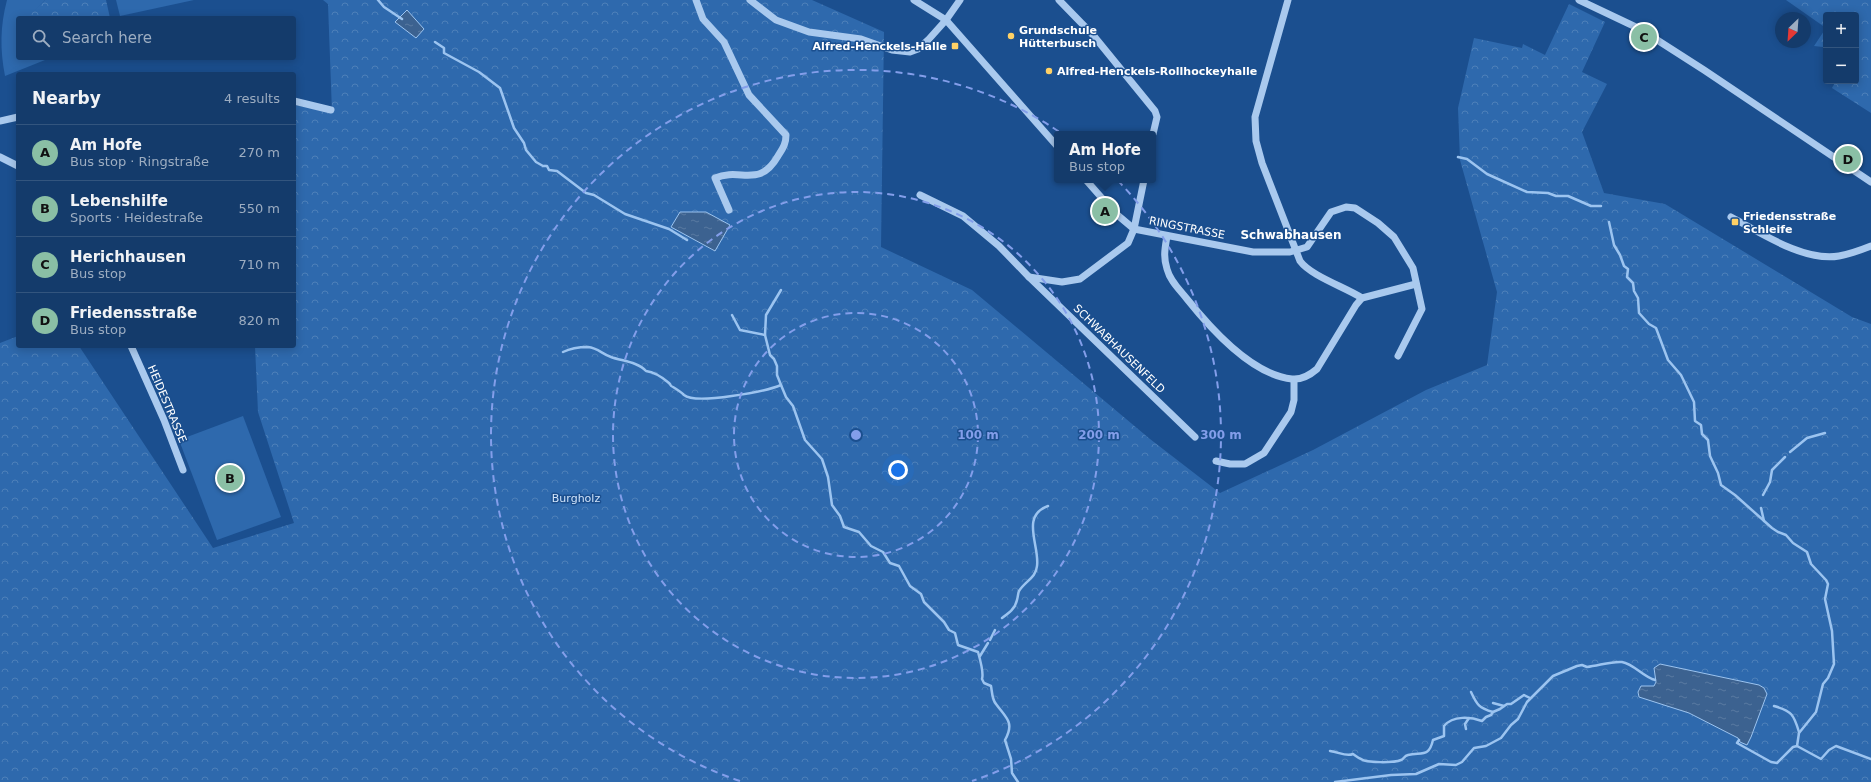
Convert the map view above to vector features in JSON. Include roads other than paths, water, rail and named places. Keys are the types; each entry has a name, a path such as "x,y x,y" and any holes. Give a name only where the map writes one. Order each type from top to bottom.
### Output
{"street":[{"path":"696,0 703,18 724,42 749,95 786,135 786,143 773,165 764,172 750,176 733,174 722,175 714,178 729,210"},
{"path":"750,0 776,20 809,32 861,39 900,52 910,52 918,49 946,20 960,0"},
{"path":"914,0 946,20 1054,143"},
{"path":"1059,0 1105,48 1155,111 1157,116 1154,131"},
{"path":"1288,0 1255,118 1256,141 1262,163 1300,261 1309,270 1348,288 1362,298"},
{"path":"1579,0 1640,29 1871,182"},
{"path":"296,101 331,110"},
{"path":"0,121 16,117"},
{"path":"0,157 16,165"},
{"name":"RINGSTRASSE","path":"1089,183 1115,213 1134,229 1253,252 1296,252"},
{"path":"1029,277 1062,282 1080,279 1128,243 1134,229 1143,183"},
{"name":"SCHWABHAUSENFELD","path":"920,194 963,216 999,246 1029,277 1195,437"},
{"path":"1296,252 1307,247 1331,212 1346,207 1355,208 1378,223 1394,237 1413,268 1422,309 1421,314 1398,356"},
{"path":"1731,217 1784,244 1813,255 1838,256 1871,246"},
{"path":"1167,236 1163,255 1167,270 1174,283 1208,325 1225,342 1259,366 1275,374 1294,380 1308,376 1317,368 1356,304 1362,298 1416,284"},
{"name":"HEIDESTRASSE","path":"132,348 164,420 183,470"},
{"path":"1216,461 1230,464 1245,464 1264,453 1291,412 1294,400 1294,380"}],"water":[{"path":"407,10 424,29 416,38 395,22"},
{"path":"680,212 706,212 730,225 715,251 671,227"},
{"path":"1660,664 1759,685 1764,688 1767,694 1747,745 1740,742 1738,738 1689,713 1639,697 1638,692 1641,686 1654,686 1656,682 1654,668"}],"waterway":[{"path":"378,0 384,7 402,19"},
{"path":"435,42 444,48 444,53 479,72 500,88 514,128 524,143 526,150 536,162 543,166 547,166 549,170 557,171 586,193 594,195 625,214 669,229 687,240"},
{"path":"1458,157 1467,159 1487,174 1527,192 1568,196 1591,206 1601,206"},
{"path":"1609,222 1614,245 1624,266 1628,269 1627,277 1633,283 1634,291 1638,298 1639,313 1649,324 1656,328 1668,360 1681,375 1694,402 1695,421 1701,425 1702,434 1708,440 1710,456 1718,473 1721,485 1735,495 1772,528 1786,535 1793,543 1807,552 1811,564 1828,584 1825,599 1832,631 1834,664 1828,678 1823,684 1816,712 1799,733 1797,746"},
{"path":"765,335 766,315 781,290"},
{"path":"732,315 740,330 765,335 770,355 774,359 777,366 777,375 786,397 793,406 805,440 822,459 828,477 832,505 840,516 844,527 859,532 871,546 883,552 890,563 899,566 910,586 921,594 924,602 944,622 949,630 955,633 958,645 978,652 981,662 982,679 984,683 991,686 993,698 1008,720 1009,729 1005,740 1011,759 1012,773 1018,782"},
{"path":"563,352 588,347 595,349 608,356 634,364 655,374 664,379 684,395 691,398 716,398 732,396 781,385"},
{"path":"1790,452 1807,438 1825,433"},
{"path":"1763,495 1770,482 1772,470 1785,457"},
{"path":"1002,618 1013,608 1019,591 1035,574 1037,558 1033,524 1035,517 1040,511 1048,506"},
{"path":"1761,508 1764,521"},
{"path":"990,640 995,630"},
{"path":"980,656 988,643"},
{"path":"1335,782 1391,775 1416,774 1439,764 1456,765 1462,762 1474,748 1486,746 1501,738 1511,725 1518,719 1527,702 1553,676 1577,666 1582,665 1587,667 1613,662 1622,662 1631,665 1646,676 1655,680"},
{"path":"1471,692 1479,705 1484,709 1493,712"},
{"path":"1330,751 1345,755 1353,754 1360,759 1368,761 1392,762 1402,760 1408,755 1425,753 1430,749 1433,740 1444,736 1444,726 1452,720 1468,718 1482,721 1493,712 1507,704 1511,704 1524,695 1530,698"},
{"path":"1493,703 1504,706"},
{"path":"1774,706 1791,714 1796,721 1799,732"},
{"path":"1466,729 1465,724 1469,718"},
{"path":"1739,740 1737,743 1771,762 1777,763 1793,747 1797,746 1821,759 1829,750 1836,746 1871,759"}],"place":[{"name":"Grundschule Hütterbusch","path":"1011,36"},
{"name":"Herichhausen","path":"1644,37"},
{"name":"Alfred-Henckels-Halle","path":"955,46"},
{"name":"Alfred-Henckels-Rollhockeyhalle","path":"1049,71"},
{"name":"Friedensstraße","path":"1848,159"},
{"name":"Am Hofe","path":"1105,211"},
{"name":"Friedensstraße Schleife","path":"1735,222"},
{"name":"Lebenshilfe","path":"230,478"}],"district":[{"name":"Schwabhausen","path":"1291,235"}],"park label":[{"name":"Burgholz","path":"576,498"}]}
